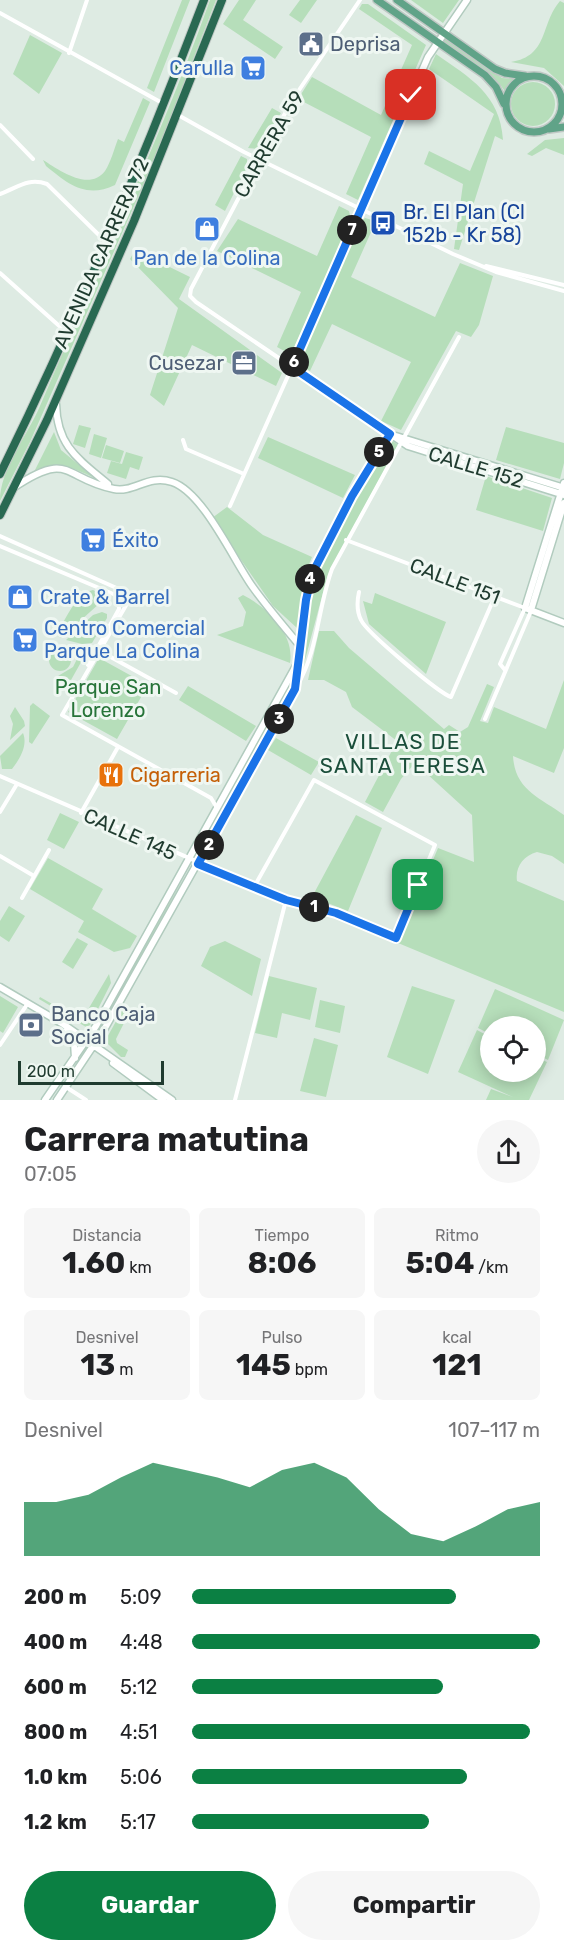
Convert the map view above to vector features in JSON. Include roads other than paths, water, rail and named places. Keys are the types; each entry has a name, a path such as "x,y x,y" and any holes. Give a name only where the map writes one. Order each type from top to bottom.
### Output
{"highway":[{"name":"AVENIDA CARRERA 72","path":"0,474 66,332 164,104 204,0"},
{"name":"AVENIDA CARRERA 72","path":"0,514 55,400 178,115 222,0"}],"main road":[{"path":"377,0 491,80 511,120 520,128 532,132 564,127"},
{"path":"397,0 500,71 550,80 559,90 563,101 559,117 544,130"},
{"path":"292,367 428,57 467,0"},
{"path":"506,109 509,91 517,81 528,76"},
{"name":"CALLE 152","path":"292,367 390,434 563,489"},
{"path":"55,400 59,429 65,445 113,489"},
{"path":"57,1100 94,1046 295,689 308,588 317,562 390,434"},
{"path":"13,489 43,471 58,468 76,472 113,489 125,489 158,479 173,482 186,489 205,520 265,603 301,647"},
{"path":"528,609 563,489"},
{"path":"528,609 564,503"},
{"name":"CALLE 151","path":"528,609 564,623"},
{"path":"45,1100 87,1041 226,796 300,658"},
{"path":"0,987 63,1024 172,1100"},
{"path":"63,1024 73,1038 75,1058"},
{"path":"94,1046 136,1082 163,1100"}],"street":[{"path":"69,53 87,0"},
{"name":"CARRERA 59","path":"190,296 191,289 259,159 301,87 360,0"},
{"path":"0,13 164,104"},
{"path":"178,115 259,159 453,254 485,266 564,285"},
{"path":"0,125 33,159"},
{"path":"0,194 34,180 47,184 105,241"},
{"path":"485,266 496,272 564,291"},
{"path":"0,273 66,332"},
{"name":"CALLE 152","path":"190,296 292,367"},
{"path":"295,689 309,665 325,591 346,540 404,440 459,337"},
{"path":"230,506 292,367"},
{"path":"183,440 186,449 244,474"},
{"path":"0,536 19,547 130,594 128,602 62,715 211,798 226,796"},
{"name":"CALLE 151","path":"346,540 528,609"},
{"path":"0,546 110,592 119,599 119,609 98,650"},
{"path":"16,552 19,547"},
{"path":"359,592 357,601 361,620 371,634 451,697 495,596"},
{"path":"485,719 505,670 500,664 528,609"},
{"path":"98,650 176,693"},
{"path":"81,813 118,747"},
{"name":"CALLE 145","path":"0,777 254,887 286,900 336,913 396,938 435,845 314,780 254,887"},
{"path":"0,812 17,784"},
{"path":"211,798 217,812"},
{"path":"22,898 49,850"},
{"path":"0,856 34,876"},
{"path":"235,1100 286,900"},
{"path":"0,1045 28,1003"},
{"path":"66,1087 86,1100"}],"place":[{"name":"Deprisa","path":"311,44"},
{"name":"Carulla","path":"253,68"},
{"name":"Br. El Plan (Cl 152b - Kr 58)","path":"383,223"},
{"name":"Pan de la Colina","path":"207,229"},
{"name":"Cusezar","path":"244,363"},
{"name":"Éxito","path":"93,540"},
{"name":"Crate & Barrel","path":"20,597"},
{"name":"Centro Comercial Parque La Colina","path":"25,640"},
{"name":"Cigarreria","path":"111,775"},
{"name":"Banco Caja Social","path":"31,1025"}],"district":[{"name":"VILLAS DE SANTA TERESA","path":"403,754"}],"park label":[{"name":"Parque San Lorenzo","path":"108,698"}]}
